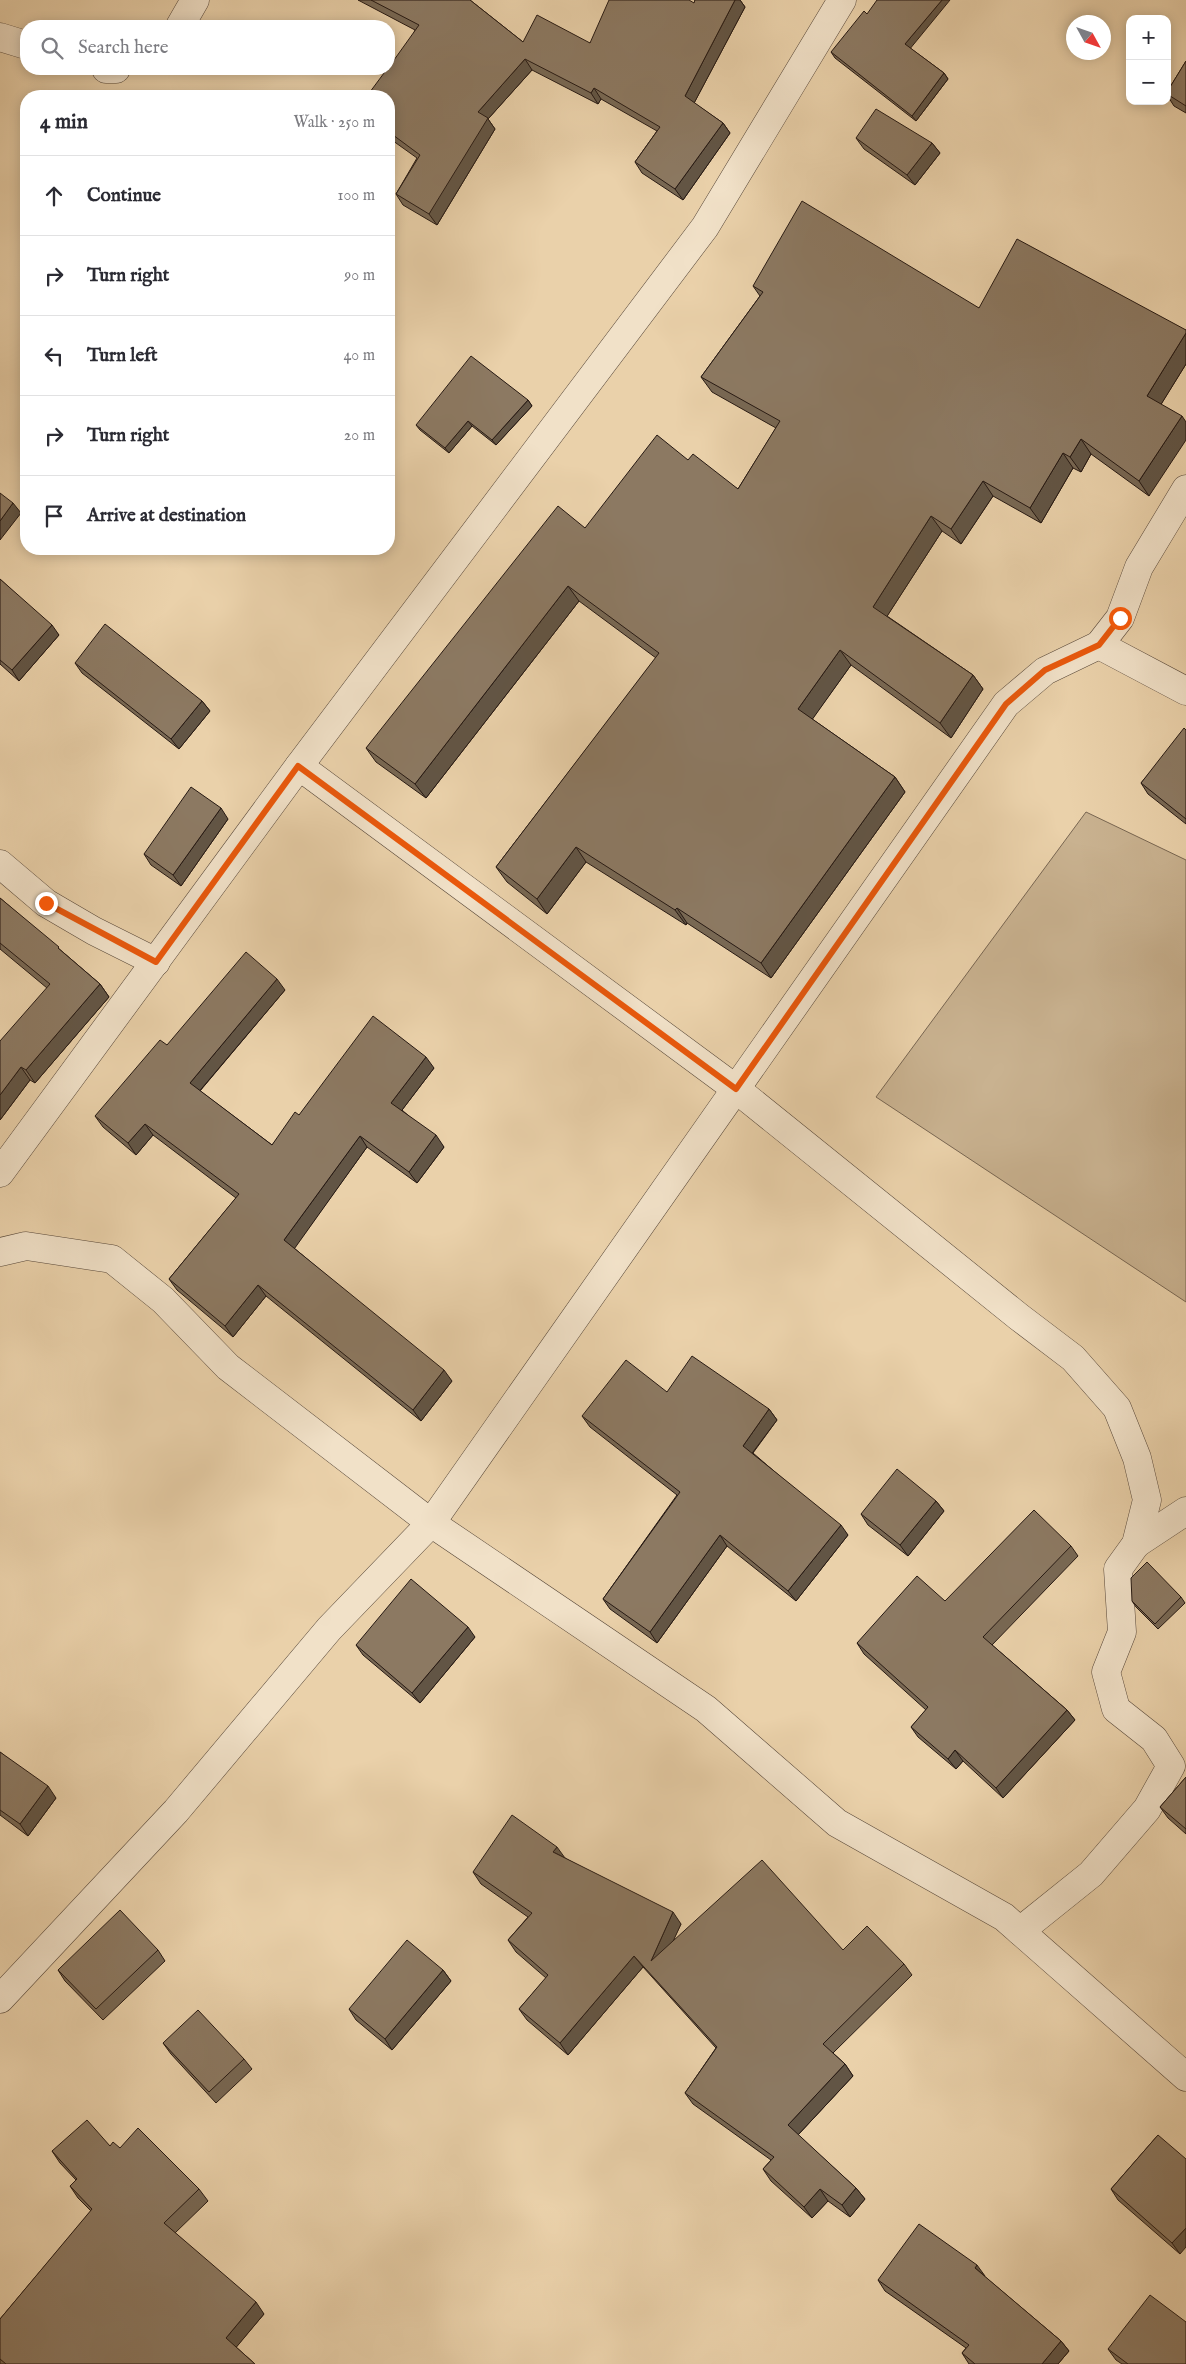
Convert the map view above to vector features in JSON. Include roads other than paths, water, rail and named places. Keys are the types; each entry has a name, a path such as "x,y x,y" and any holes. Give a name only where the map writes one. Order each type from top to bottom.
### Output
{"street":[{"path":"183,20 195,0"},
{"path":"0,1173 298,766 705,227 842,0"},
{"path":"0,37 20,43"},
{"path":"0,1999 176,1811 329,1629 431,1522 1006,704 1045,670 1099,645 1120,618 1139,567 1186,489"},
{"path":"1099,645 1186,691"},
{"path":"298,766 736,1089 1019,1317 1074,1358 1117,1408 1137,1458 1147,1500 1136,1544"},
{"path":"0,864 46,903 156,962"},
{"path":"0,1252 26,1246 112,1259 163,1300 228,1367 431,1522 706,1709 837,1824 1004,1917 1186,2076"},
{"path":"1020,1931 1091,1874 1147,1809 1171,1766 1154,1738 1116,1708 1106,1672 1122,1632 1118,1569 1136,1544 1186,1511"}]}
